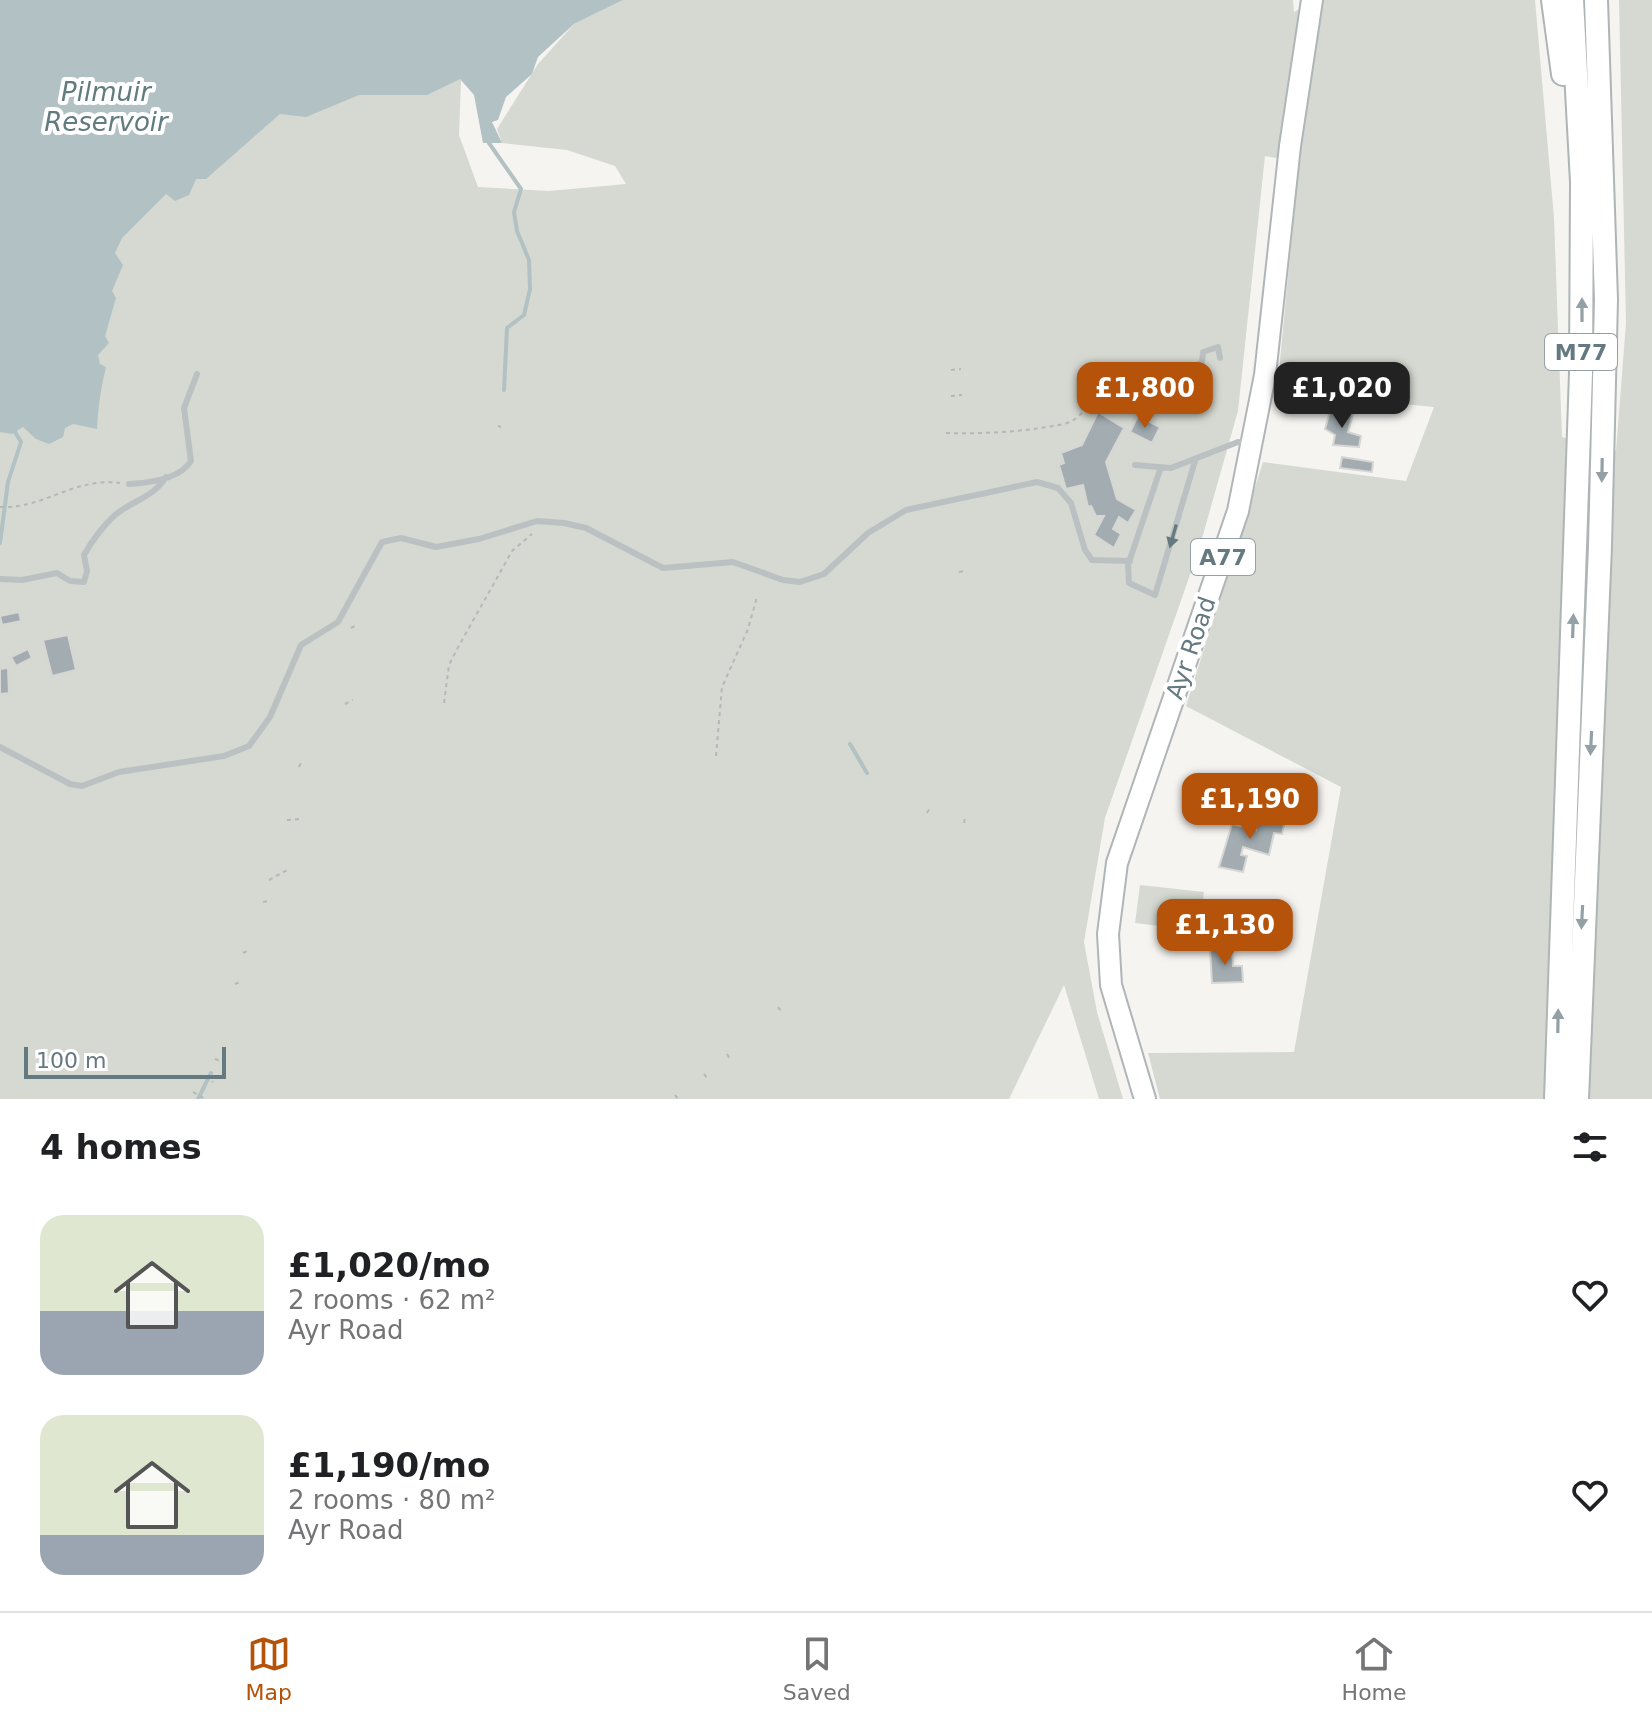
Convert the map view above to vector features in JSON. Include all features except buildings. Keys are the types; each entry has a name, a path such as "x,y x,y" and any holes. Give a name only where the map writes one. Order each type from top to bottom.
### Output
{"highway":[{"path":"1553,0 1582,274"},
{"name":"M77","path":"1556,1099 1582,274 1582,182 1572,0"},
{"name":"M77","path":"1577,1099 1606,284 1596,0"},
{"path":"1603,435 1617,217 1610,0"}],"main road":[{"name":"Ayr Road","path":"1145,1099 1111,985 1108,934 1117,863 1238,511 1265,375 1290,146 1312,0"}],"lane":[{"path":"1130,406 1202,362 1203,352 1218,347 1220,358"},
{"path":"129,484 166,477 186,469 191,461 184,408 197,374"},
{"path":"1135,465 1161,467 1195,461 1238,442 1251,443"},
{"path":"1161,467 1130,561 1129,583 1155,595 1195,461"},
{"path":"0,579 22,580 57,573 70,581 84,582 87,571 84,555 93,540 117,513 152,492 166,477"},
{"path":"0,747 70,784 82,786 119,772 224,756 249,746 270,717 301,645 338,622 382,542 403,539 436,547 544,522 586,528 663,568 733,562 783,580 800,582 824,574 868,533 906,510 1037,482 1058,488 1071,503 1085,550 1092,560 1130,561"}],"path":[{"path":"952,370 960,369"},
{"path":"952,396 961,396"},
{"path":"946,433 994,435 1060,425 1095,402 1130,406"},
{"path":"2,507 97,480 129,484"},
{"path":"444,703 449,665 456,651 512,551 544,522"},
{"path":"959,572 964,571"},
{"path":"716,756 722,687 748,629 757,597"},
{"path":"351,628 355,626"},
{"path":"299,767 301,763"},
{"path":"927,813 930,808"},
{"path":"964,823 965,818"},
{"path":"288,820 298,819"},
{"path":"269,880 289,869"},
{"path":"263,902 268,901"},
{"path":"243,953 247,951"},
{"path":"235,984 240,982"},
{"path":"778,1007 781,1011"},
{"path":"727,1054 730,1059"},
{"path":"704,1074 707,1078"},
{"path":"193,1092 205,1099"}],"shaded area":[{"path":"0,0 464,0 459,135 478,187 549,191 626,184 615,166 567,150 502,143 497,129 538,64 574,24 623,0 1293,0 1294,12 1315,0 1535,0 1554,218 1562,437 1616,451 1626,323 1619,0 1652,0 1652,1099 1160,1099 1148,1053 1294,1052 1341,787 1186,706 1263,462 1406,481 1434,407 1277,392 1299,162 1265,156 1238,411 1199,549 1105,818 1084,942 1097,1012 1123,1099 1099,1099 1064,985 1009,1099 0,1099"},
{"path":"1140,885 1204,892 1199,931 1135,923"}],"water":[{"name":"Pilmuir Reservoir","path":"0,0 623,0 574,24 538,57 532,74 506,97 498,120 492,122 502,143 483,143 474,95 460,79 427,95 359,95 306,117 280,114 206,179 196,179 189,195 175,201 166,194 122,238 115,253 123,265 112,291 116,298 105,336 109,343 98,355 100,364 106,367 97,429 73,424 65,428 63,437 49,444 36,439 23,427 12,434 0,432"}],"waterway":[{"path":"489,143 521,189 514,212 517,231 529,260 530,289 524,315 507,328 504,390"},
{"path":"0,543 8,482 21,442 15,432"},
{"path":"850,744 867,773"},
{"path":"198,1099 211,1073"}]}
